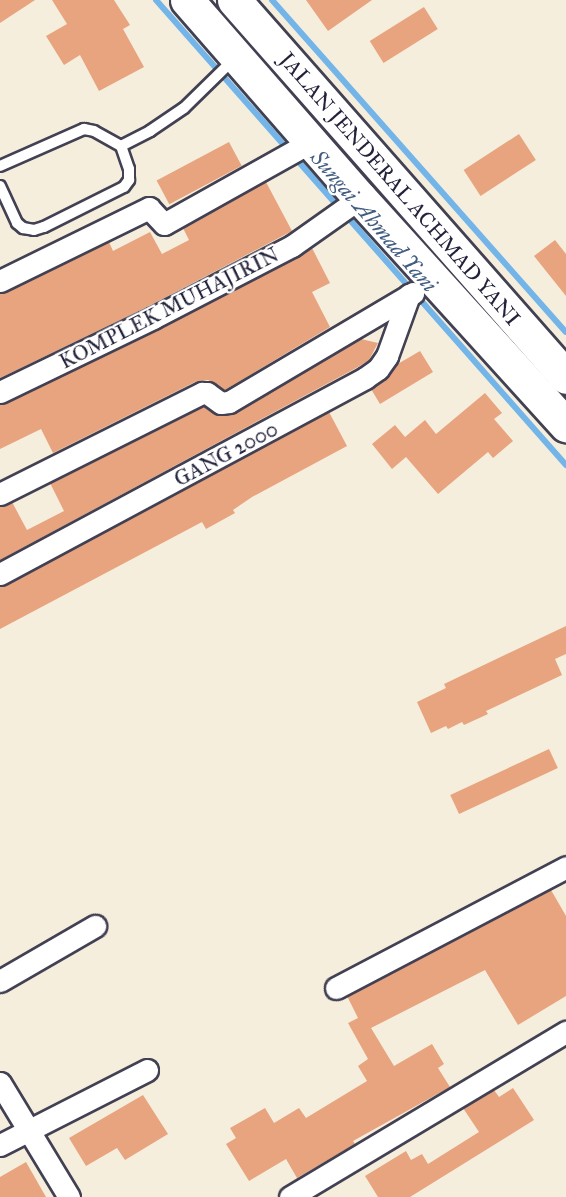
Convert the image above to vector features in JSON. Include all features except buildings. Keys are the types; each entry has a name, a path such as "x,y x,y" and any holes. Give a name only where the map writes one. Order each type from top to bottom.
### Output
{"highway":[{"name":"JALAN JENDERAL ACHMAD YANI","path":"186,0 230,62 299,149 347,207 421,287 566,377"},
{"name":"JALAN JENDERAL ACHMAD YANI","path":"242,3 516,344 566,425"}],"street":[{"path":"0,281 149,208 164,224 299,149"},
{"name":"KOMPLEK MUHAJIRIN","path":"0,392 153,318 291,246 347,207"},
{"path":"0,494 202,393 207,393 221,403 229,402 421,287"},
{"name":"GANG 2000","path":"0,574 365,378 378,369 387,356 421,287"},
{"path":"336,988 566,867"},
{"path":"0,981 94,926"},
{"path":"290,1197 566,1032"},
{"path":"0,1145 147,1070"},
{"path":"0,1083 69,1197"}],"lane":[{"path":"121,146 150,132 184,108 230,62"},
{"path":"0,166 84,129 94,131 121,146 129,169 129,180 124,187 34,230 23,228 17,223 0,186"}],"waterway":[{"name":"Sungai Ahmad Yani","path":"156,0 566,465"},
{"name":"Sungai Ahmad Yani","path":"272,0 566,332"}]}
